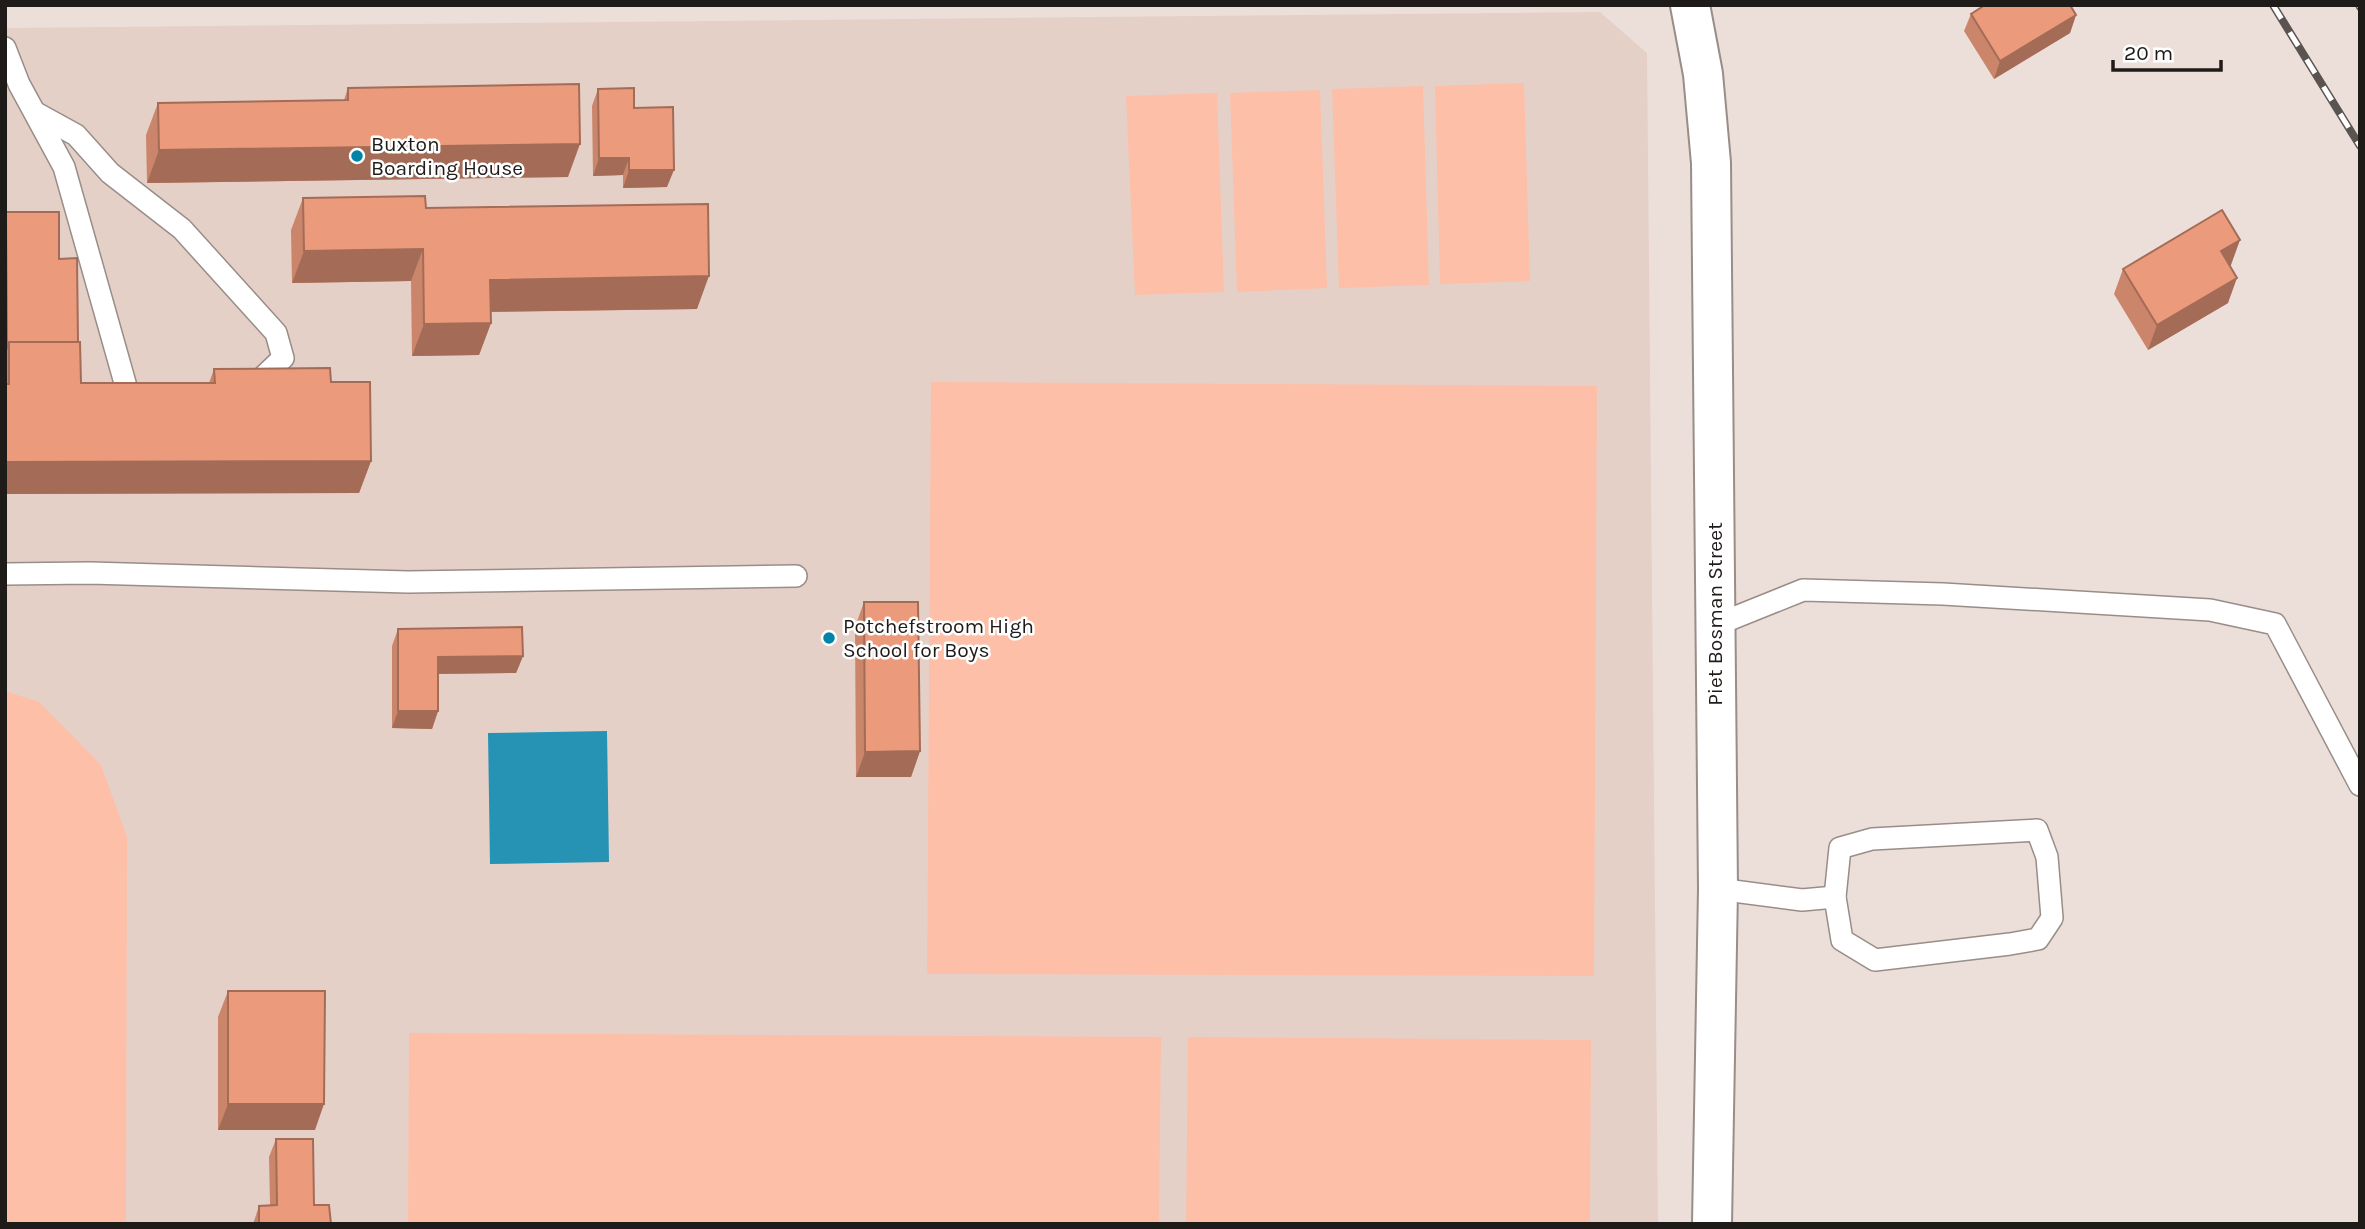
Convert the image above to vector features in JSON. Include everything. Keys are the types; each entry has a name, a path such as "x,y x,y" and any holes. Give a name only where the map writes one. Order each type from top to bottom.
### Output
{"street":[{"name":"Piet Bosman Street","path":"1689,5 1703,74 1710,163 1718,888 1712,1224"}],"lane":[{"path":"5,48 19,84 65,167 127,390 139,400 166,403"},
{"path":"36,113 76,135 110,173 182,229 276,333 283,358 261,379 223,390"},
{"path":"5,574 90,573 408,582 796,576"},
{"path":"1716,625 1803,590 1943,594 2210,610 2275,624 2360,785"},
{"path":"2037,830 2047,857 2052,918 2038,939 1875,960 1842,940 1835,897 1840,848 1871,839 2037,830"},
{"path":"1718,888 1802,900 1835,897"}],"shaded area":[{"name":"Potchefstroom High School for Boys","path":"1600,12 1647,53 1658,1224 5,1224 5,28"},
{"path":"1524,83 1530,281 1440,284 1435,86"},
{"path":"1423,86 1429,285 1339,288 1332,89"},
{"path":"1320,90 1327,288 1237,292 1230,93"},
{"path":"1217,93 1224,292 1135,295 1126,96"},
{"path":"931,382 1597,386 1594,976 927,974"},
{"path":"5,691 39,702 101,765 127,837 126,1224 5,1224"},
{"path":"409,1033 1161,1037 1159,1224 408,1224"},
{"path":"1188,1037 1591,1040 1590,1224 1186,1224"}],"water":[{"path":"607,731 609,862 490,864 488,733"}],"building":[{"path":"1985,5 2070,5 2076,15 2000,61 1971,14"},
{"path":"579,84 580,144 159,150 158,103 348,100 348,88"},
{"path":"634,88 634,108 673,107 674,170 629,170 629,158 599,158 598,89"},
{"path":"425,196 426,208 708,204 709,276 490,280 491,323 424,324 423,249 304,251 303,198"},
{"path":"2222,210 2240,240 2221,251 2237,278 2157,325 2123,269"},
{"path":"6,212 59,212 59,259 77,258 78,342 9,342 7,349"},
{"path":"9,342 80,342 81,383 215,383 214,369 330,368 331,382 370,382 371,461 5,462 5,384 9,384"},
{"path":"864,602 918,602 920,751 865,752"},
{"path":"522,627 523,656 438,657 438,711 398,711 398,629"},
{"path":"228,991 325,991 324,1104 228,1104"},
{"path":"276,1139 313,1139 314,1205 329,1205 331,1224 259,1224 259,1206 277,1205"}],"railway":[{"path":"2273,5 2360,146"}],"place":[{"name":"Buxton Boarding House","path":"357,156"},
{"name":"Potchefstroom High School for Boys","path":"829,638"}]}
